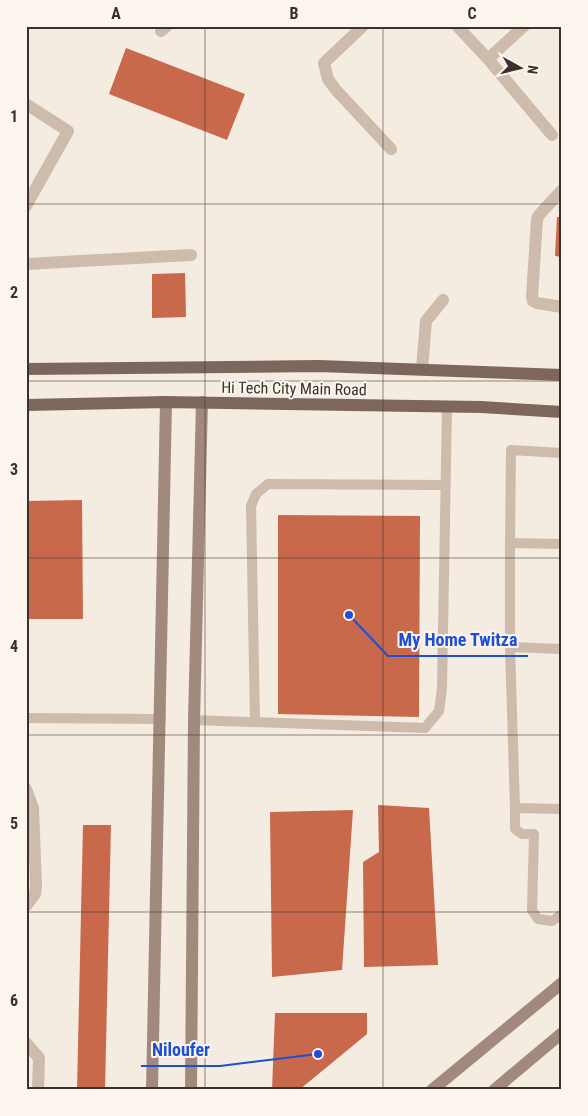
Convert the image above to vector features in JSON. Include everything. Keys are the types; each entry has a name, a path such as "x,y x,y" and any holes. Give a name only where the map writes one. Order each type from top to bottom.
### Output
{"main road":[{"name":"Hi Tech City Main Road","path":"26,368 319,366 562,376"},
{"name":"Hi Tech City Main Road","path":"26,406 202,402 481,407 562,412"}],"street":[{"path":"363,26 324,63 325,73 336,90 392,149"},
{"path":"457,26 488,59 552,135"},
{"path":"488,59 524,26"},
{"path":"26,104 68,131 26,206"},
{"path":"562,190 539,214 537,219 532,297 533,301 537,303 562,307"},
{"path":"26,264 192,256"},
{"path":"422,369 426,321 443,300"},
{"path":"152,1090 166,402"},
{"path":"191,1090 194,720 202,402"},
{"path":"26,789 33,808 36,886 35,894 26,906"},
{"path":"432,1090 562,983"},
{"path":"494,1090 562,1033"},
{"path":"26,1043 39,1058 38,1090"}],"lane":[{"path":"194,720 424,728 439,710 442,688 447,407"},
{"path":"562,453 511,450 510,543 510,647 515,829 522,834 534,834 532,910 538,920 552,921 562,914"},
{"path":"255,722 251,506 256,494 268,484 446,485"},
{"path":"510,543 562,544"},
{"path":"510,647 562,649"},
{"path":"26,718 161,719"},
{"path":"514,808 562,809"}],"building":[{"path":"126,48 245,94 227,140 109,94"},
{"path":"557,217 562,217 562,257 555,256"},
{"path":"185,273 186,317 152,318 152,274"},
{"path":"82,500 83,619 26,619 26,501"},
{"path":"278,515 420,516 419,717 278,714"},
{"path":"378,805 429,808 438,965 364,967 363,862 379,852"},
{"path":"353,810 342,970 272,977 270,812"},
{"path":"83,825 111,825 105,1090 77,1090"},
{"path":"275,1013 367,1013 367,1034 299,1090 272,1090"}],"place":[{"name":"My Home Twitza","path":"349,615"},
{"name":"Niloufer","path":"318,1054"}]}
